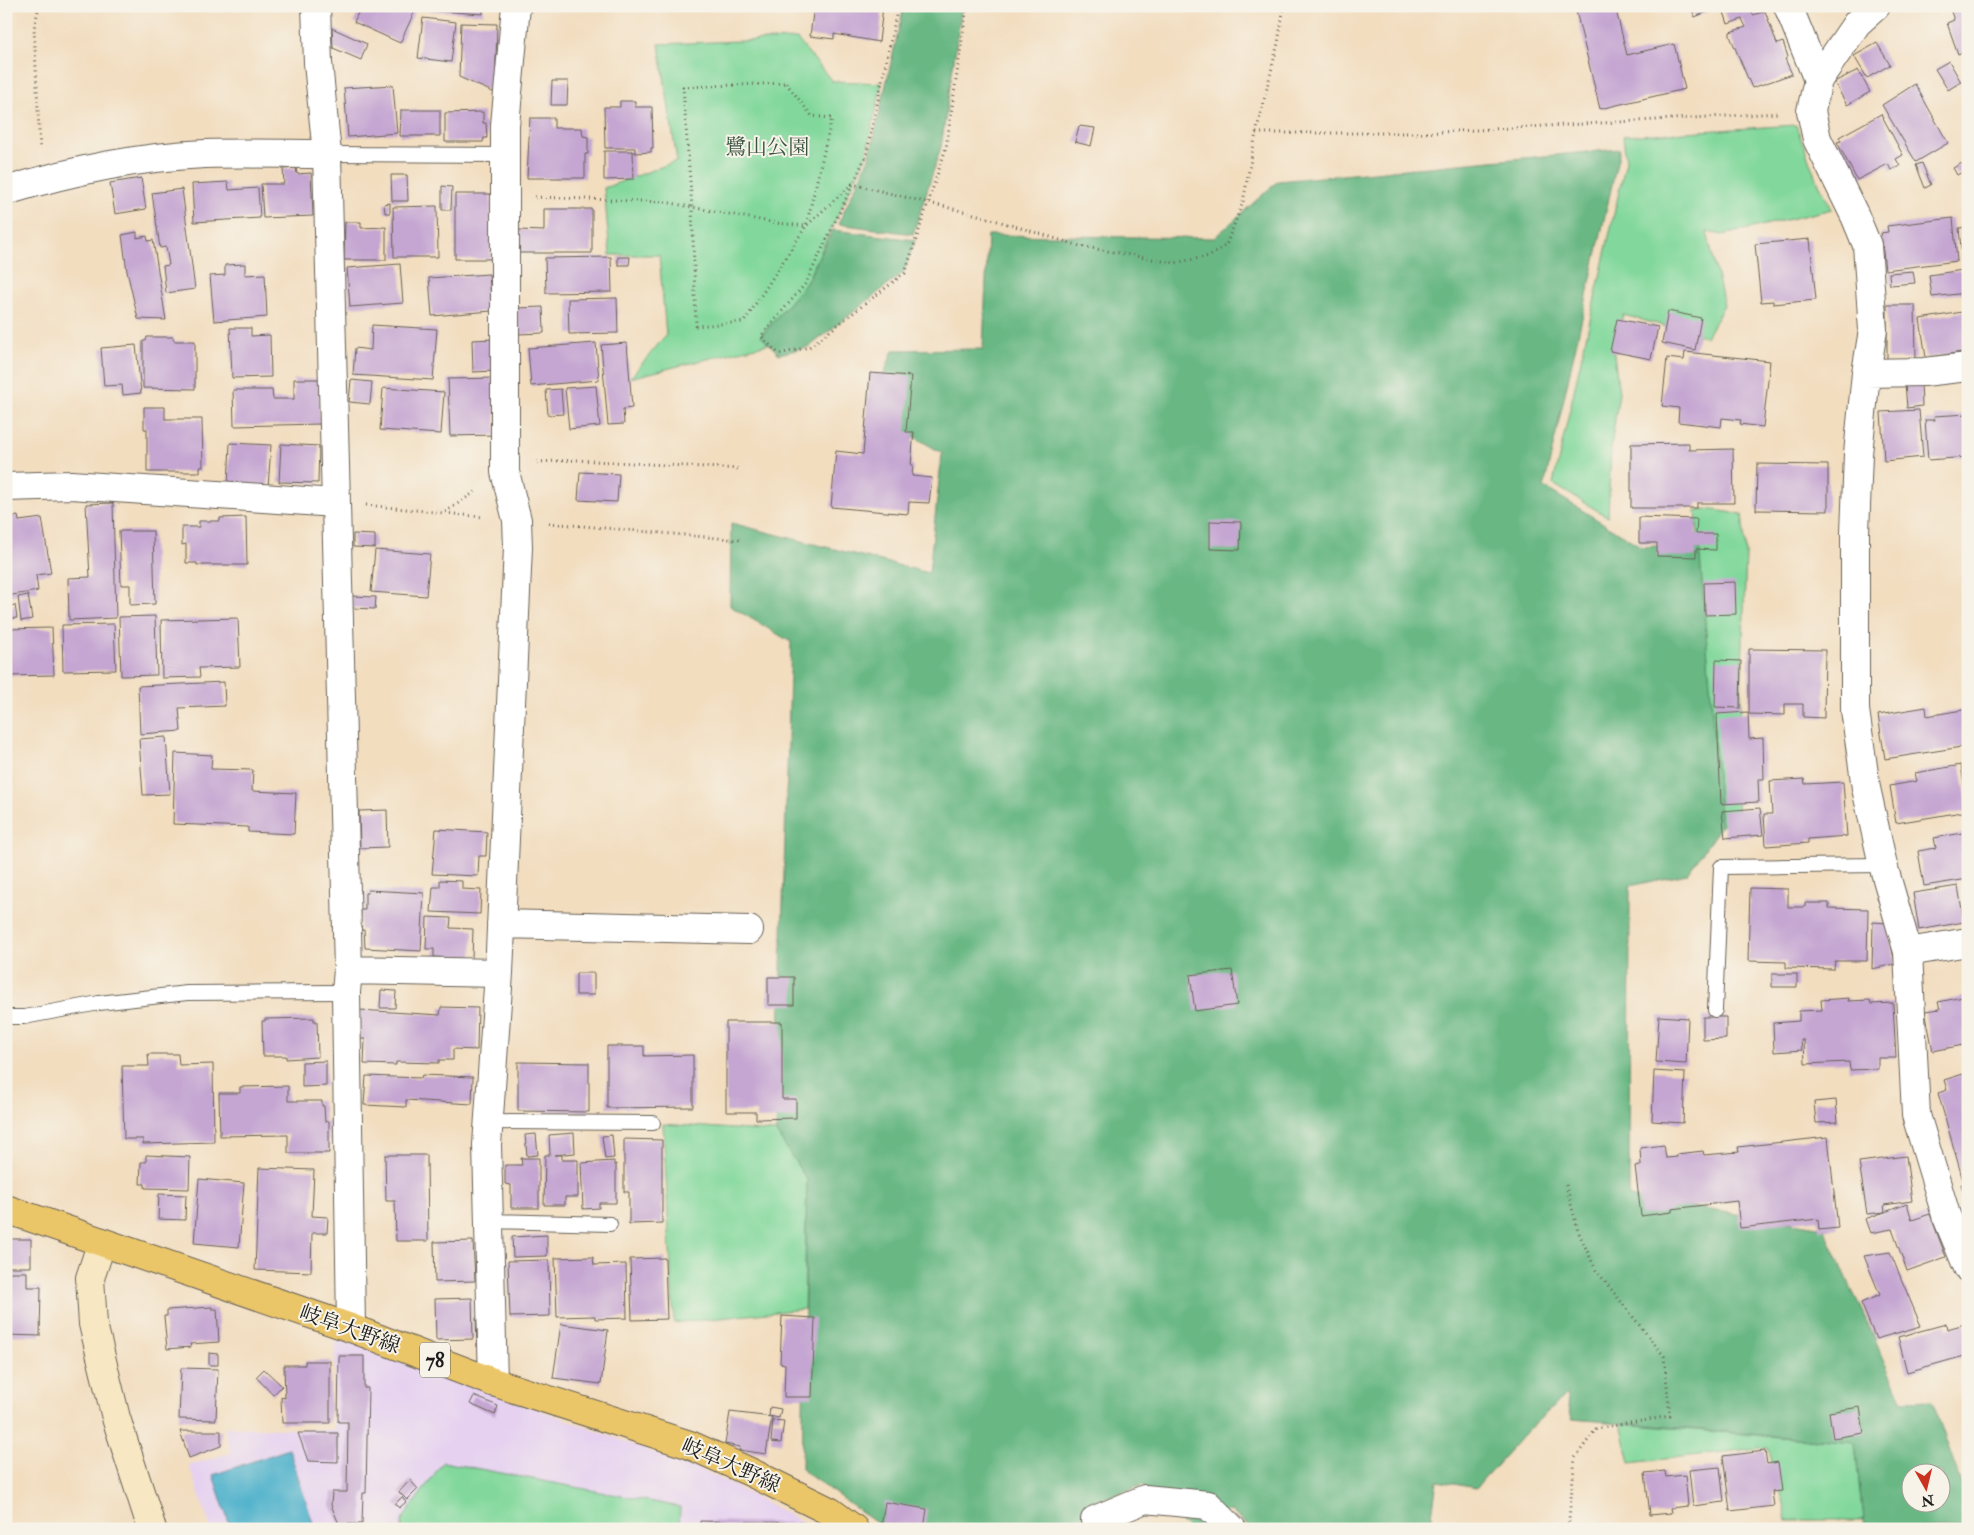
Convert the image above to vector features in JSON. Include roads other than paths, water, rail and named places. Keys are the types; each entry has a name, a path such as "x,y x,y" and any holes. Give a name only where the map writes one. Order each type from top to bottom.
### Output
{"main road":[{"name":"岐阜大野線","path":"6,1208 352,1328 493,1382 690,1445 831,1512 854,1529"}],"street":[{"path":"316,6 318,63 327,154 347,981 352,1328"},
{"path":"493,1382 487,1145 499,973 518,547 517,520 505,472 504,155 516,6"},
{"path":"1788,6 1818,80"},
{"path":"1876,6 1857,23 1818,80 1811,111 1816,139 1855,216 1867,245 1873,330 1866,374 1858,454 1855,533 1855,710 1866,788 1883,865 1908,952 1916,1115 1946,1215 1967,1264"},
{"path":"6,191 42,180 138,161 204,154 327,154"},
{"path":"1866,374 1924,372 1968,367"},
{"path":"6,487 71,484 336,503"},
{"path":"501,924 749,930"},
{"path":"1908,952 1968,942"},
{"path":"347,981 499,973"},
{"path":"102,1242 90,1278 93,1324 116,1418 152,1529"},
{"path":"1095,1520 1145,1499 1208,1505 1232,1529"}],"lane":[{"path":"327,154 504,155"},
{"path":"1715,1010 1721,867 1883,865"},
{"path":"6,1017 24,1017 99,1003 187,993 347,981"},
{"path":"488,1122 653,1123"},
{"path":"489,1221 610,1224"}],"water":[{"path":"289,1449 315,1529 231,1529 213,1475"}],"park label":[{"name":"鷺山公園","path":"767,147"}]}
